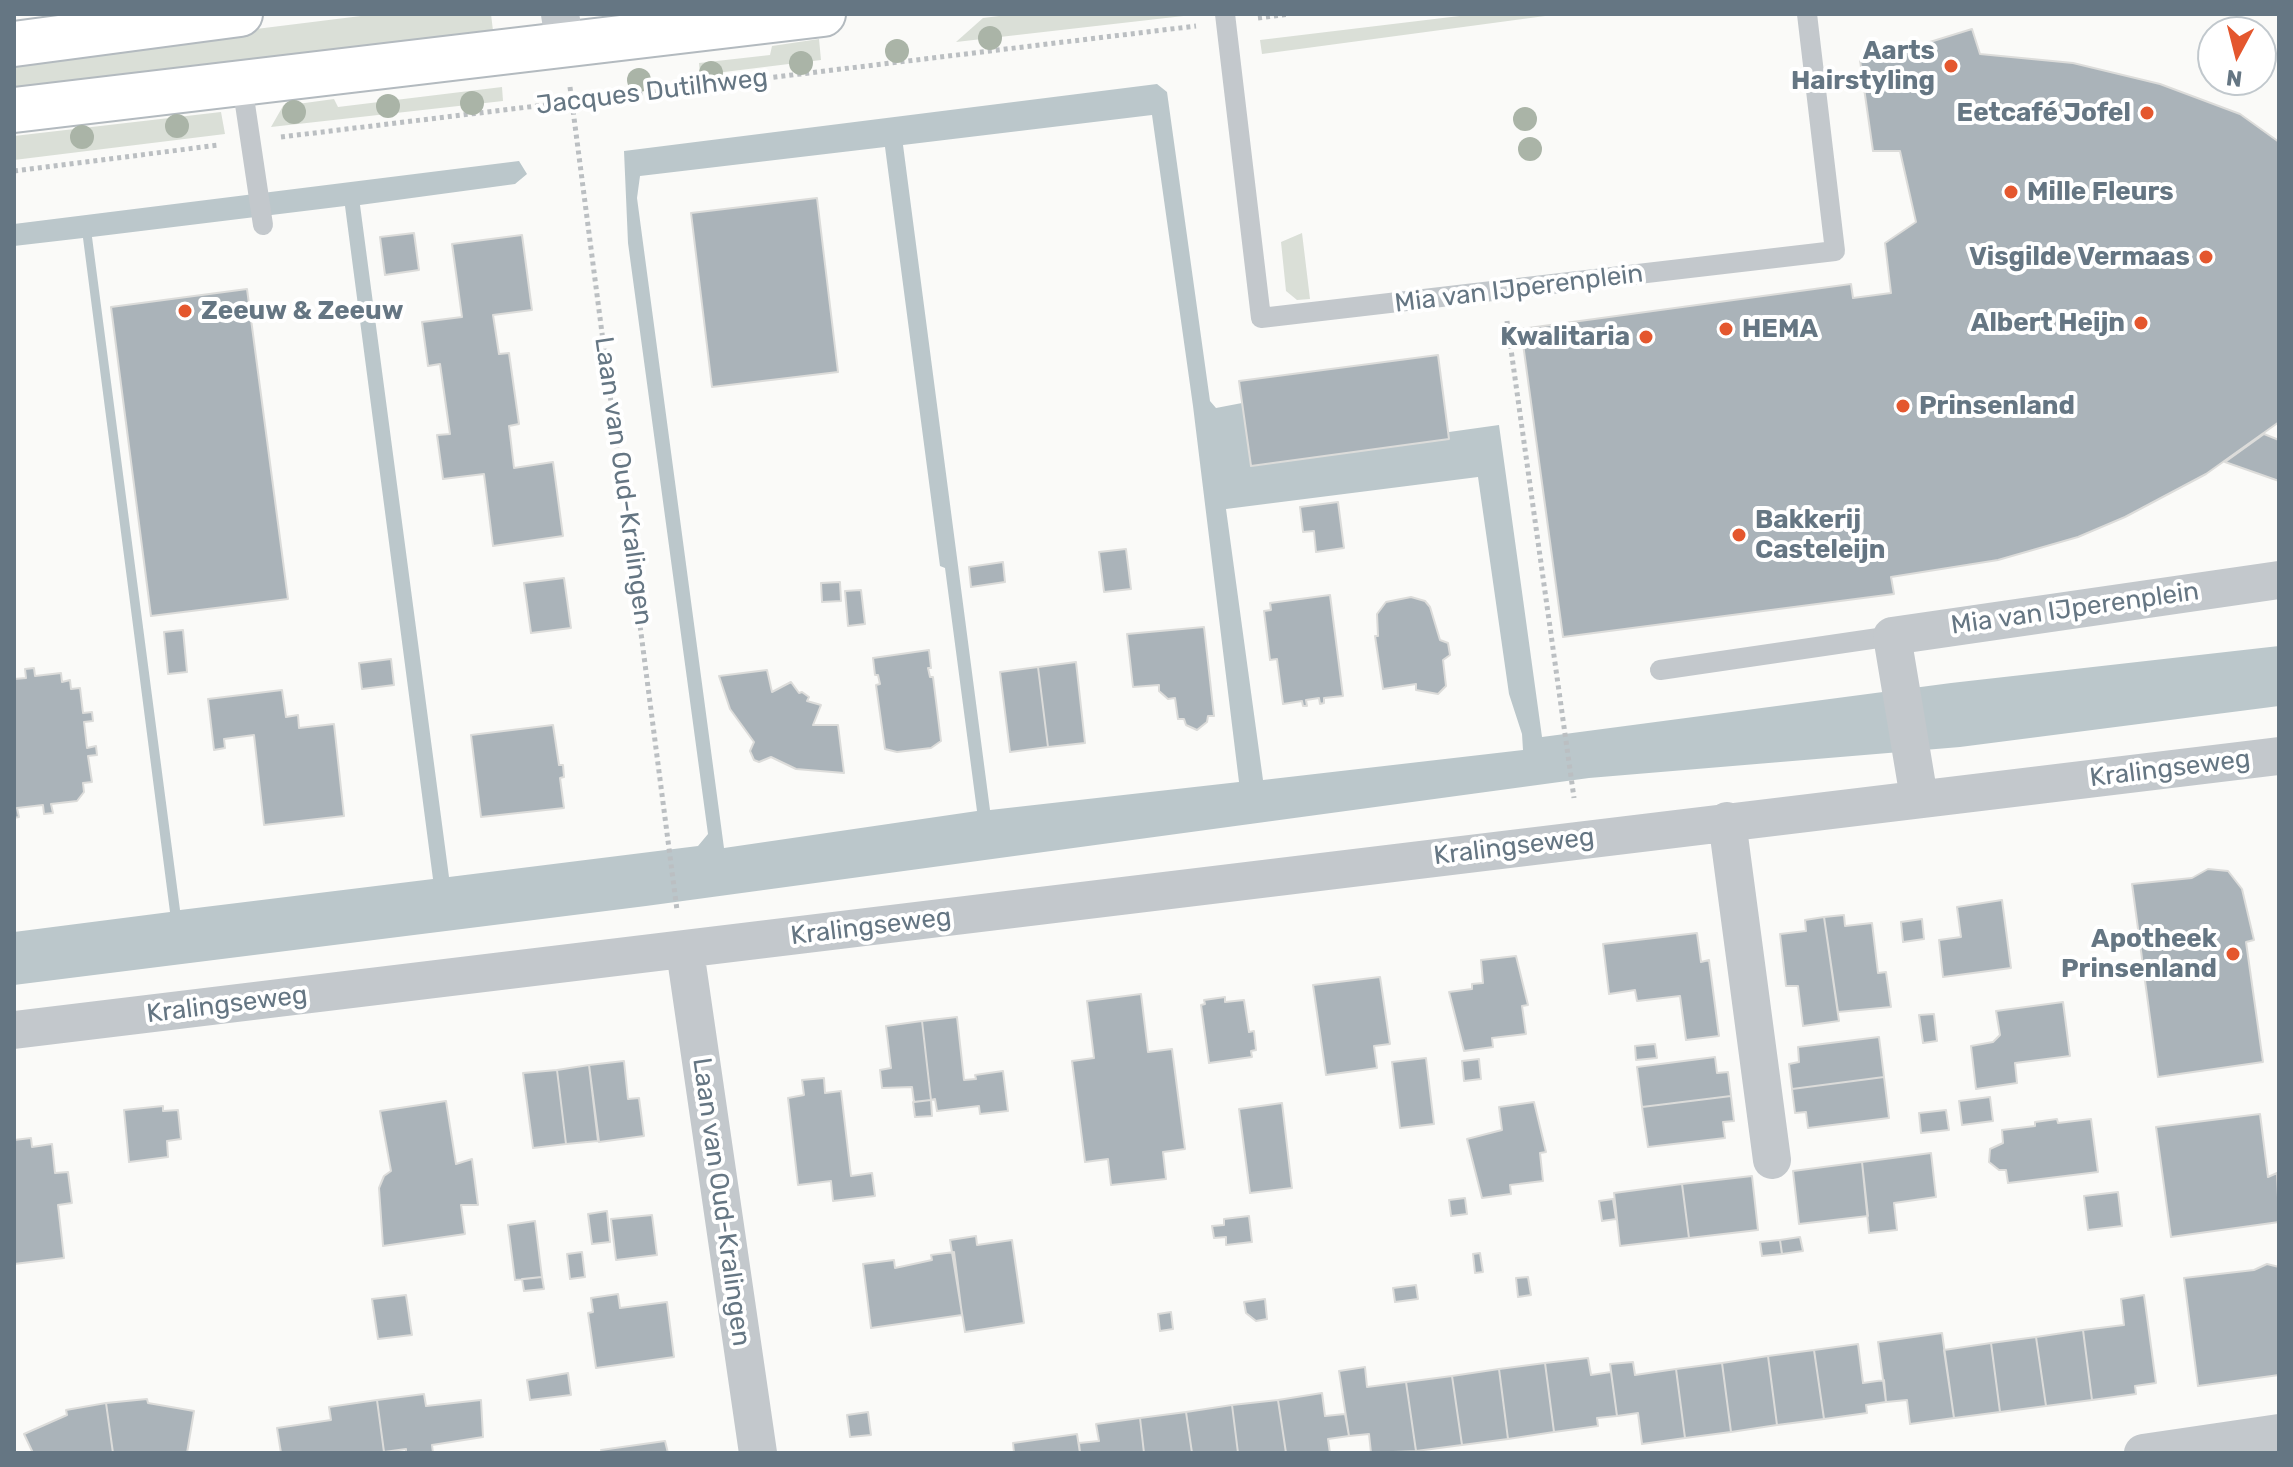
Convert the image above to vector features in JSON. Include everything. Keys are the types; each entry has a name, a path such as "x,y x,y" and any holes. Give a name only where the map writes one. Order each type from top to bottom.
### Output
{"main road":[{"path":"14,44 240,14"},
{"path":"14,110 242,84 562,30 823,14"}],"street":[{"name":"Mia van IJperenplein","path":"1892,636 2279,580"},
{"path":"1892,636 1919,798"},
{"name":"Kralingseweg","path":"14,1030 682,934 1727,821 2279,756"},
{"path":"1727,821 1772,1160"},
{"name":"Laan van Oud-Kralingen","path":"682,934 758,1453"},
{"path":"2143,1453 2279,1433"}],"lane":[{"name":"Mia van IJperenplein","path":"1226,18 1261,318 1835,251 1807,14"},
{"path":"242,84 263,225"},
{"path":"1660,670 1892,636"}],"path":[{"name":"Jacques Dutilhweg","path":"14,171 1226,18 1289,14"},
{"name":"Laan van Oud-Kralingen","path":"562,30 682,934"},
{"path":"1503,292 1571,784"}],"shaded area":[{"path":"377,14 491,14 494,39 14,98 14,59"},
{"path":"1015,14 1201,14 956,42 983,18"},
{"path":"1476,14 1560,14 1262,54 1260,40"},
{"path":"819,39 821,60 700,75 699,63 770,55 772,46"},
{"path":"1157,84 1167,92 1210,401 1216,408 1242,403 1251,465 1449,439 1449,432 1499,425 1542,737 1951,683 2279,646 2279,706 1960,747 1589,778 646,906 14,985 14,932 170,912 83,238 14,246 14,224 519,161 527,174 515,184 360,205 449,877 698,846 708,834 628,243 624,151","holes":["1152,115 1193,406 1239,782 990,810 903,145","885,147 940,566 945,568 977,811 724,848 637,198 640,176","345,206 433,879 180,910 92,237","1478,477 1509,694 1522,734 1523,750 1263,780 1226,509"]},
{"path":"502,87 503,101 271,127 283,106 334,99 338,107"},
{"path":"221,112 225,134 14,160 14,136"},
{"path":"1302,233 1310,299 1297,300 1286,291 1281,242"}],"building":[{"path":"1972,29 1980,54 2073,63 2160,84 2240,114 2279,142 2279,422 2206,474 2125,517 2078,537 1998,560 1891,577 1894,594 1563,637 1521,329 1851,284 1853,298 1891,293 1885,243 1916,222 1900,151 1873,151 1860,60 1878,58"},
{"path":"817,198 838,372 712,387 691,213"},
{"path":"414,233 419,270 385,275 380,237"},
{"path":"522,235 532,310 493,315 499,354 509,353 519,424 509,426 514,468 553,462 563,536 493,546 484,474 443,479 437,435 450,434 440,364 428,366 422,322 462,317 452,244"},
{"path":"247,289 288,599 151,616 111,307"},
{"path":"1438,355 1449,439 1251,466 1239,381"},
{"path":"2264,434 2279,440 2279,481 2225,462"},
{"path":"1338,502 1344,548 1316,552 1314,531 1303,532 1300,507"},
{"path":"1126,549 1131,589 1104,592 1099,552"},
{"path":"1003,562 1005,582 971,587 969,567"},
{"path":"564,578 571,628 531,633 524,583"},
{"path":"840,582 841,601 822,602 821,583"},
{"path":"861,590 865,624 848,626 845,591"},
{"path":"1330,595 1343,696 1324,698 1324,703 1320,704 1319,698 1306,700 1307,706 1303,706 1302,701 1283,704 1277,659 1270,660 1264,611 1271,610 1270,603"},
{"path":"1411,597 1425,601 1430,607 1440,640 1448,643 1450,655 1443,660 1446,686 1438,694 1416,690 1416,684 1383,689 1375,636 1378,636 1377,614 1386,602"},
{"path":"1204,627 1214,716 1208,716 1207,722 1197,730 1186,725 1184,719 1178,719 1175,698 1168,699 1159,691 1159,685 1133,687 1127,634"},
{"path":"183,630 187,672 168,674 164,632"},
{"path":"929,650 931,668 928,668 930,677 933,677 941,741 931,748 897,752 885,749 876,685 880,684 878,675 875,675 873,658"},
{"path":"391,659 394,685 362,689 359,663"},
{"path":"1076,662 1085,743 1048,747 1038,667"},
{"path":"1038,667 1048,747 1010,752 1000,672"},
{"path":"34,668 35,676 61,673 62,682 70,680 71,689 80,688 83,713 92,712 93,721 84,722 87,748 96,746 97,755 88,756 92,782 83,783 84,792 77,801 51,804 53,813 44,814 43,805 17,808 19,817 14,818 14,679 26,678 25,669"},
{"path":"767,670 772,692 791,682 799,693 809,697 807,701 821,705 813,725 838,725 844,773 796,769 771,757 759,762 754,760 750,751 754,742 730,709 719,676"},
{"path":"282,690 286,717 298,715 299,728 334,724 344,816 264,825 254,735 224,739 225,748 214,750 208,699"},
{"path":"553,725 559,765 563,765 564,777 560,778 564,808 481,817 471,735"},
{"path":"2208,869 2228,871 2242,889 2254,940 2246,942 2263,1062 2158,1077 2132,884 2192,878"},
{"path":"2002,900 2011,968 1943,977 1939,940 1961,937 1957,907"},
{"path":"1844,915 1845,926 1872,923 1878,973 1886,972 1891,1007 1838,1012 1824,917"},
{"path":"1824,917 1839,1021 1803,1026 1798,986 1786,986 1780,934 1806,931 1805,920"},
{"path":"1922,919 1924,939 1903,942 1901,922"},
{"path":"1697,933 1701,962 1709,960 1719,1036 1686,1040 1680,996 1637,1001 1635,990 1609,994 1603,944"},
{"path":"1516,956 1528,1005 1522,1006 1526,1034 1492,1038 1493,1047 1464,1051 1449,992 1472,989 1472,984 1483,983 1481,960"},
{"path":"1380,977 1390,1044 1374,1046 1377,1068 1326,1075 1313,985"},
{"path":"1141,994 1148,1052 1172,1049 1185,1149 1163,1152 1166,1179 1111,1185 1108,1159 1085,1162 1072,1061 1094,1058 1087,1001"},
{"path":"1225,997 1225,1002 1244,1000 1249,1032 1254,1031 1256,1050 1251,1051 1252,1057 1209,1063 1201,1005 1205,1004 1204,1000"},
{"path":"2063,1002 2070,1056 2015,1063 2017,1083 1976,1089 1971,1046 1993,1042 2000,1035 1996,1011"},
{"path":"1934,1014 1937,1041 1923,1043 1919,1015"},
{"path":"957,1017 964,1080 1003,1071 1008,1111 980,1114 979,1106 937,1111 935,1099 931,1100 922,1021"},
{"path":"922,1021 931,1100 914,1102 912,1087 882,1088 880,1070 891,1068 886,1026"},
{"path":"1879,1037 1884,1077 1792,1089 1789,1064 1799,1062 1798,1047"},
{"path":"1655,1044 1657,1058 1636,1060 1635,1046"},
{"path":"1715,1057 1717,1073 1728,1072 1731,1096 1642,1107 1637,1067"},
{"path":"1426,1058 1434,1124 1400,1128 1392,1062"},
{"path":"1479,1059 1481,1079 1464,1081 1462,1061"},
{"path":"624,1061 628,1099 639,1098 644,1136 599,1142 589,1065"},
{"path":"589,1065 598,1141 566,1144 557,1070"},
{"path":"557,1070 566,1144 533,1148 523,1073"},
{"path":"1884,1077 1889,1118 1808,1128 1806,1112 1795,1113 1792,1089"},
{"path":"824,1078 825,1093 841,1091 851,1176 872,1173 875,1196 833,1201 831,1181 798,1185 788,1098 804,1095 802,1080"},
{"path":"1731,1096 1734,1121 1723,1122 1725,1138 1648,1147 1642,1107"},
{"path":"1990,1097 1993,1121 1962,1125 1959,1101"},
{"path":"931,1100 932,1116 915,1117 913,1102"},
{"path":"446,1101 456,1164 472,1159 478,1205 461,1205 465,1234 383,1246 379,1188 384,1176 391,1171 380,1111"},
{"path":"1534,1102 1546,1152 1540,1153 1543,1181 1510,1185 1511,1194 1482,1198 1467,1139 1502,1130 1499,1107"},
{"path":"1282,1103 1292,1188 1250,1193 1239,1109"},
{"path":"163,1106 163,1111 178,1110 181,1139 167,1141 168,1157 129,1162 124,1110"},
{"path":"1946,1110 1949,1130 1921,1133 1919,1113"},
{"path":"2260,1114 2268,1177 2277,1173 2279,1222 2171,1237 2156,1127"},
{"path":"2057,1119 2058,1123 2091,1119 2098,1172 2008,1183 2006,1170 1999,1170 1989,1162 1990,1149 2003,1143 2002,1130 2035,1126 2035,1122"},
{"path":"31,1138 32,1147 52,1144 55,1173 68,1172 72,1203 58,1205 64,1258 14,1264 14,1140"},
{"path":"1931,1153 1936,1197 1894,1203 1897,1230 1869,1233 1862,1162"},
{"path":"1862,1162 1868,1216 1799,1224 1793,1171"},
{"path":"1752,1176 1758,1230 1689,1238 1682,1184"},
{"path":"1682,1184 1689,1238 1620,1246 1614,1193"},
{"path":"2118,1192 2122,1226 2088,1230 2084,1196"},
{"path":"1465,1198 1467,1214 1451,1216 1449,1200"},
{"path":"1613,1199 1616,1219 1602,1221 1599,1201"},
{"path":"607,1211 610,1242 592,1244 588,1214"},
{"path":"652,1215 657,1255 616,1260 611,1219"},
{"path":"1249,1216 1252,1242 1226,1245 1226,1237 1214,1238 1212,1226 1224,1225 1224,1219"},
{"path":"535,1221 542,1277 515,1280 508,1225"},
{"path":"976,1236 977,1245 1012,1240 1024,1323 965,1332 950,1240"},
{"path":"1800,1237 1803,1251 1782,1254 1780,1240"},
{"path":"1780,1240 1782,1254 1762,1256 1760,1242"},
{"path":"582,1252 585,1277 570,1279 567,1254"},
{"path":"954,1252 962,1315 871,1328 863,1264 894,1260 895,1268 932,1260 931,1255"},
{"path":"1480,1253 1483,1272 1475,1273 1473,1254"},
{"path":"2267,1264 2279,1267 2279,1375 2198,1386 2184,1278 2254,1270"},
{"path":"542,1277 544,1289 524,1291 522,1279"},
{"path":"1528,1277 1531,1295 1518,1297 1516,1278"},
{"path":"1416,1285 1418,1299 1395,1302 1393,1288"},
{"path":"618,1294 620,1308 667,1302 674,1357 596,1368 588,1313 593,1312 591,1298"},
{"path":"406,1295 412,1335 378,1339 372,1299"},
{"path":"2144,1295 2156,1383 2135,1386 2136,1394 2092,1400 2083,1330 2124,1325 2121,1299"},
{"path":"1265,1299 1267,1319 1256,1321 1246,1313 1244,1302"},
{"path":"1171,1312 1173,1329 1160,1331 1158,1314"},
{"path":"2083,1330 2092,1400 2046,1406 2036,1337"},
{"path":"1942,1333 1954,1418 1910,1424 1907,1400 1886,1402 1878,1342"},
{"path":"2036,1337 2046,1406 2000,1412 1991,1343"},
{"path":"1991,1343 2000,1412 1954,1418 1944,1350"},
{"path":"1858,1344 1863,1383 1884,1380 1886,1402 1866,1405 1867,1413 1824,1419 1814,1350"},
{"path":"1814,1350 1824,1419 1777,1425 1768,1356"},
{"path":"1768,1356 1777,1425 1731,1432 1722,1363"},
{"path":"1588,1358 1591,1375 1611,1372 1617,1416 1597,1418 1598,1426 1554,1432 1545,1363"},
{"path":"1633,1362 1635,1375 1676,1369 1685,1438 1642,1444 1638,1413 1617,1416 1610,1364"},
{"path":"1545,1363 1554,1432 1508,1439 1499,1369"},
{"path":"1722,1363 1731,1432 1685,1438 1676,1369"},
{"path":"1365,1367 1367,1387 1406,1382 1416,1451 1371,1453 1369,1434 1349,1436 1339,1371"},
{"path":"1499,1369 1508,1439 1462,1445 1452,1376"},
{"path":"568,1373 571,1395 530,1400 527,1380"},
{"path":"1452,1376 1462,1445 1416,1451 1406,1382"},
{"path":"1322,1393 1325,1416 1345,1414 1349,1436 1328,1439 1330,1453 1286,1453 1278,1400"},
{"path":"424,1394 426,1406 481,1400 483,1437 432,1445 433,1453 406,1453 406,1449 384,1452 377,1400"},
{"path":"147,1399 148,1403 194,1411 187,1453 113,1453 106,1403"},
{"path":"377,1400 384,1452 281,1453 277,1428 331,1420 329,1407"},
{"path":"1278,1400 1286,1453 1238,1453 1232,1405"},
{"path":"106,1403 113,1453 33,1453 24,1434 67,1415 66,1410"},
{"path":"1232,1405 1238,1453 1192,1453 1186,1412"},
{"path":"868,1412 871,1435 850,1437 847,1415"},
{"path":"1186,1412 1192,1453 1144,1453 1140,1418"},
{"path":"1140,1418 1144,1453 1080,1453 1079,1443 1099,1441 1096,1424"},
{"path":"1077,1434 1080,1453 1014,1453 1013,1443"},
{"path":"665,1441 668,1453 602,1453 601,1450"}],"place":[{"name":"Aarts Hairstyling","path":"1951,66"},
{"name":"Eetcafé Jofel","path":"2147,113"},
{"name":"Mille Fleurs","path":"2011,192"},
{"name":"Visgilde Vermaas","path":"2206,257"},
{"name":"Zeeuw & Zeeuw","path":"185,311"},
{"name":"Albert Heijn","path":"2141,323"},
{"name":"HEMA","path":"1726,329"},
{"name":"Kwalitaria","path":"1646,337"},
{"name":"Prinsenland","path":"1903,406"},
{"name":"Bakkerij Casteleijn","path":"1739,535"},
{"name":"Apotheek Prinsenland","path":"2233,954"}]}
